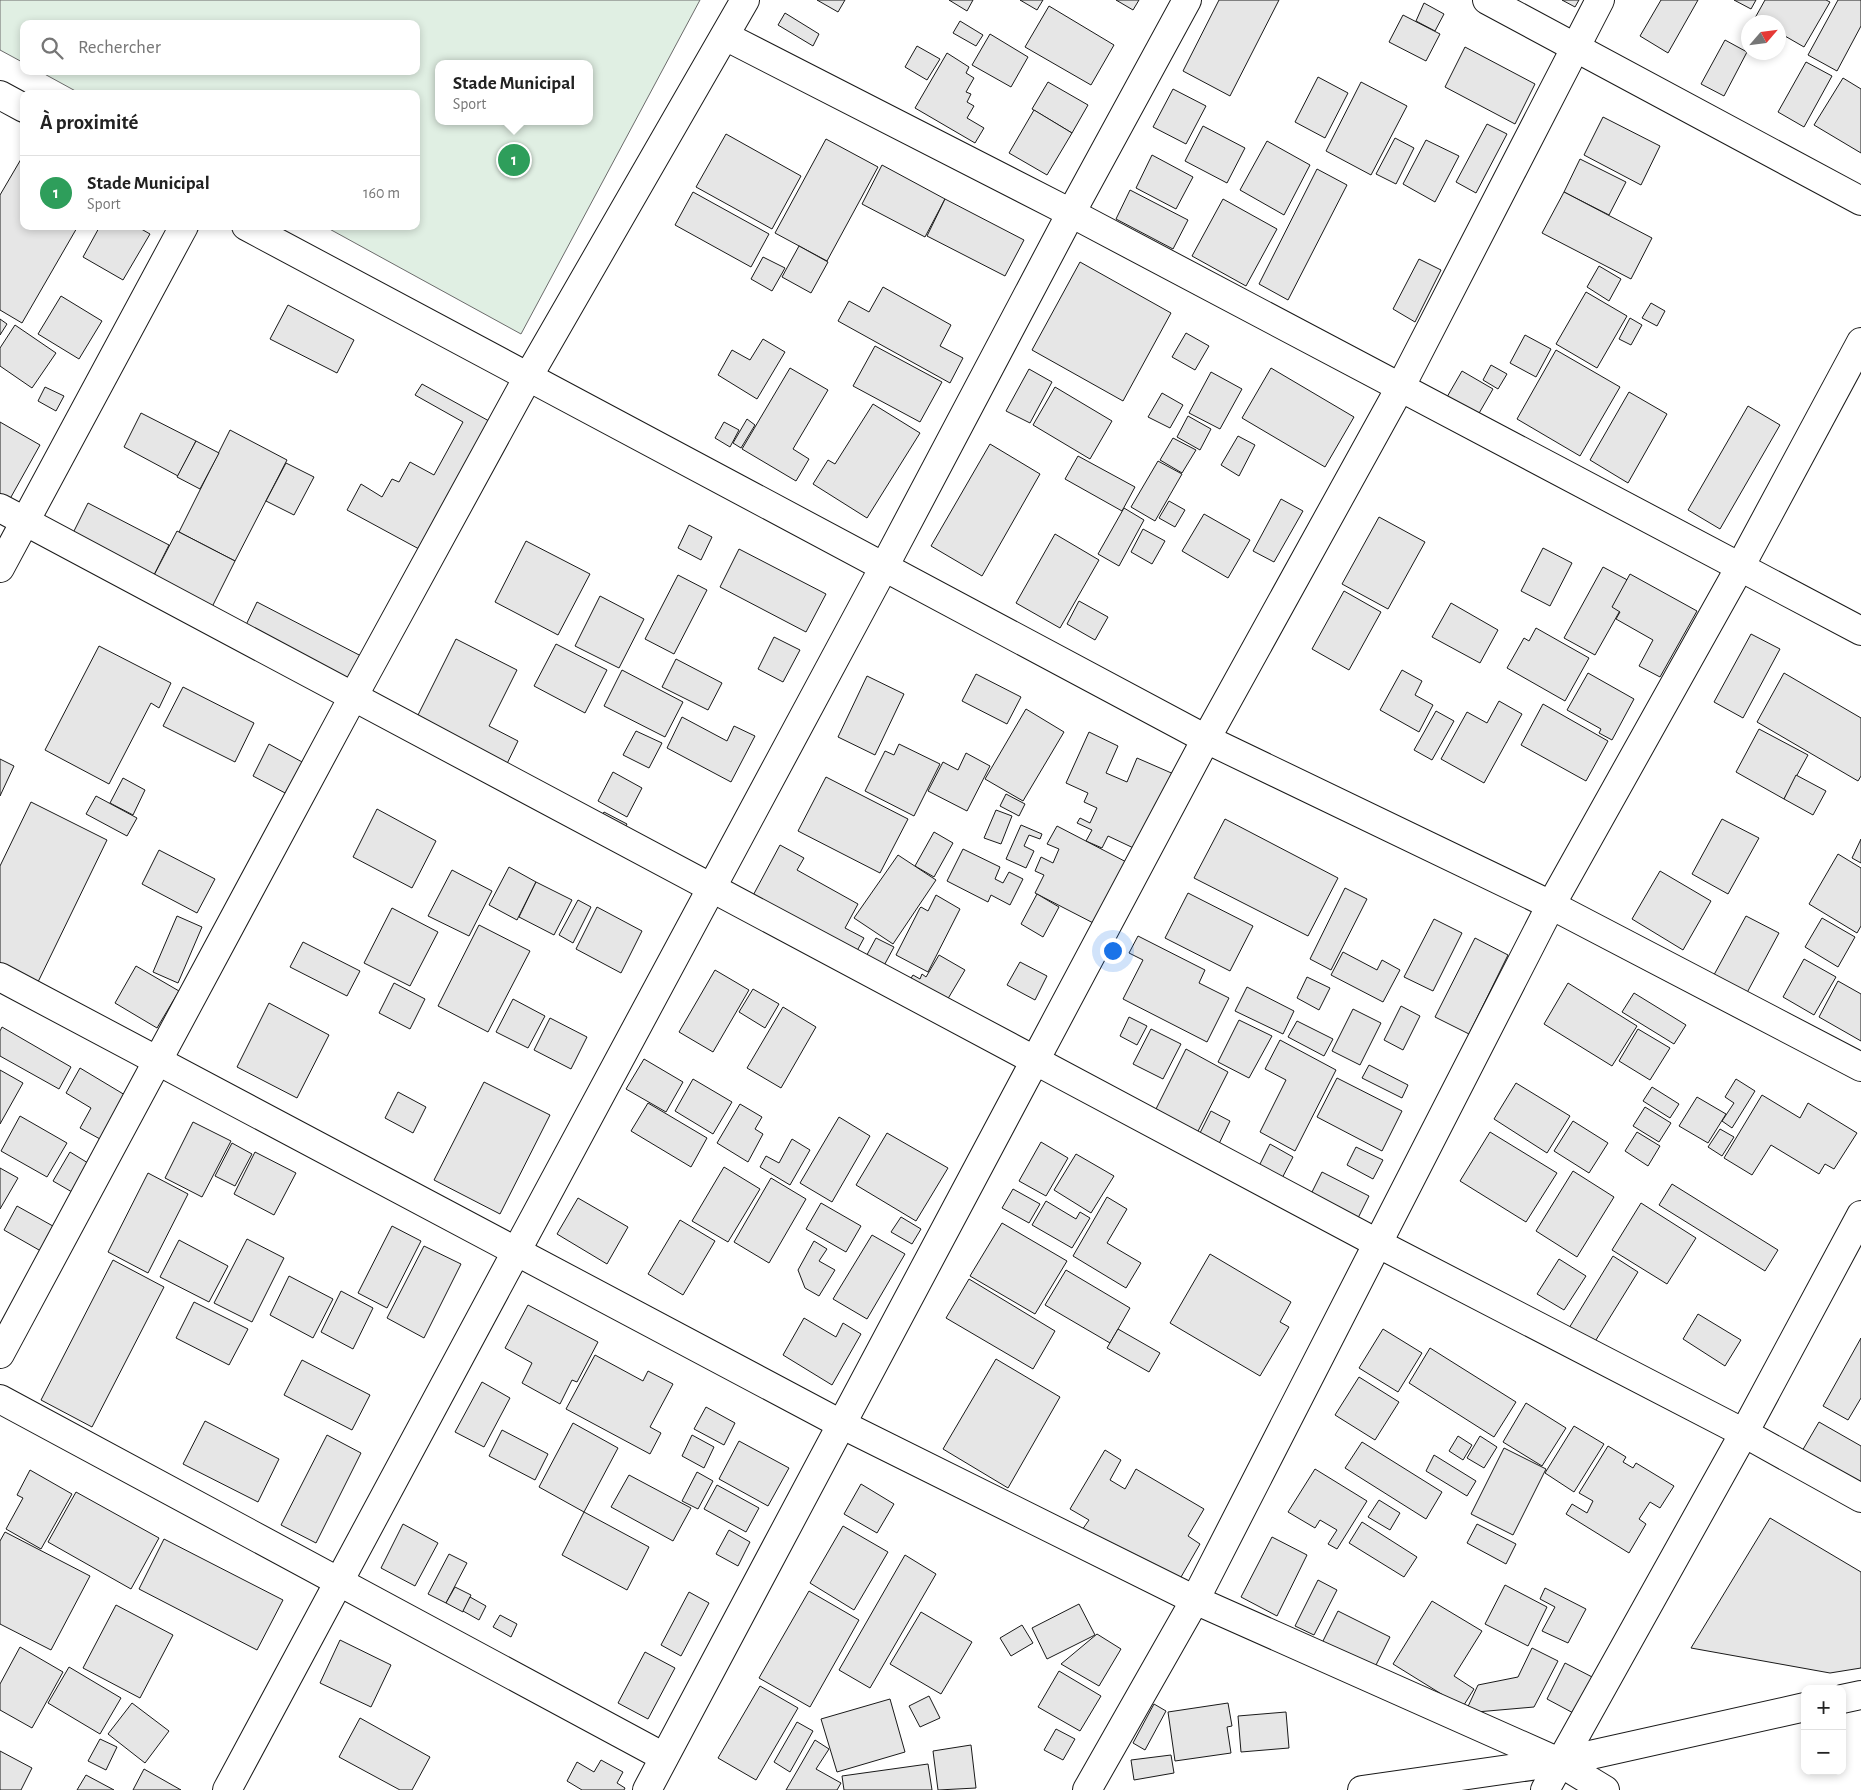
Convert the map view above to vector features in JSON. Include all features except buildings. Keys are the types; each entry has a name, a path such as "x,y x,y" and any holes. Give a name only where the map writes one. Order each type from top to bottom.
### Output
{"street":[{"path":"0,1354 353,697 528,377 745,0"},
{"path":"227,1790 884,566 1070,212 1187,0"},
{"path":"1487,0 1861,201"},
{"path":"646,1790 1206,739 1401,386 1600,0"},
{"path":"725,36 1070,212 1861,631"},
{"path":"0,95 20,106"},
{"path":"0,568 182,230"},
{"path":"253,230 1206,739 1551,904 1861,1067"},
{"path":"1087,1790 1195,1600 1551,904 1740,567 1861,342"},
{"path":"0,508 1377,1243 1744,1433 1861,1498"},
{"path":"0,977 841,1424 1195,1600 1559,1762 1605,1790"},
{"path":"1545,1790 1744,1433 1861,1215"},
{"path":"0,1399 664,1757"},
{"path":"1846,1698 1861,1695"},
{"path":"1362,1790 1559,1762 1801,1709"}],"green space":[{"path":"0,0 700,0 521,334 331,230 420,230 420,90 74,90 46,75 420,75 420,20 20,20 20,61 0,50"}],"place":[{"name":"Stade Municipal","path":"514,160"}]}
